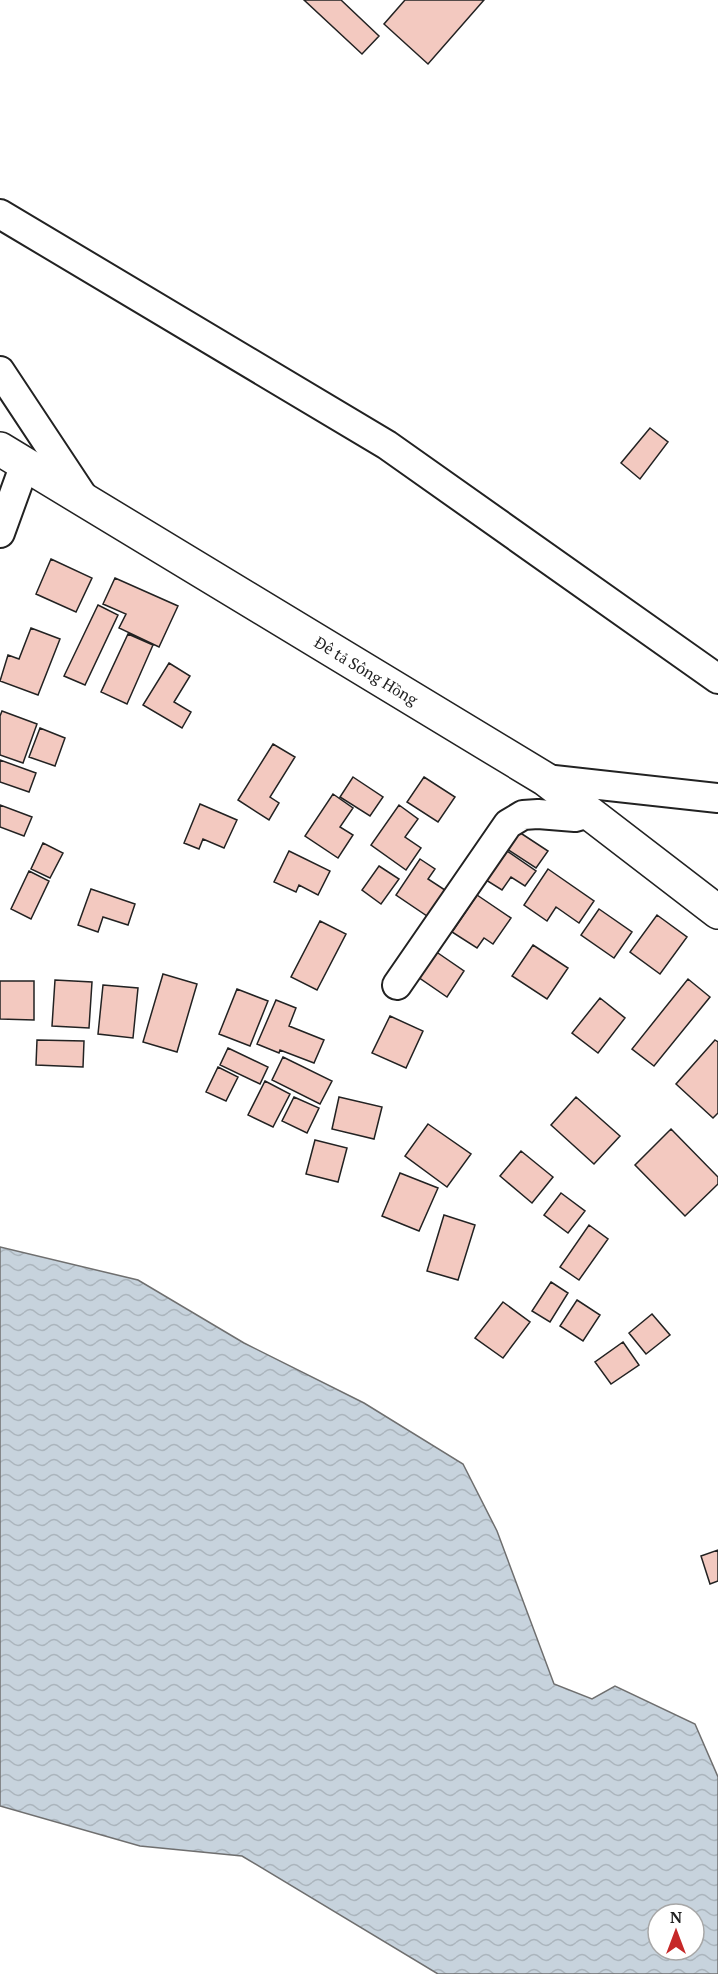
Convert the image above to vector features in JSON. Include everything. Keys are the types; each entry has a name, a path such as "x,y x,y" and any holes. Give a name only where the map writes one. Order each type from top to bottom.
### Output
{"main road":[{"name":"Đê tả Sông Hồng","path":"13,457 545,779 718,912"}],"street":[{"path":"0,213 387,445 718,679"},
{"path":"0,371 87,503"},
{"path":"0,533 13,457"},
{"path":"545,779 718,798"},
{"path":"397,985 508,824 523,815 575,817 589,813"}],"water":[{"path":"0,1247 138,1280 244,1343 364,1403 463,1464 497,1531 554,1684 592,1699 615,1686 695,1724 718,1777 718,1974 438,1974 242,1856 140,1846 0,1806"}],"building":[{"path":"304,0 341,0 379,36 362,54"},
{"path":"405,0 484,0 428,64 384,24"},
{"path":"650,428 668,442 640,479 621,463"},
{"path":"51,559 92,578 76,612 36,594"},
{"path":"115,578 178,606 159,647 119,628 126,614 103,604"},
{"path":"98,605 118,615 85,685 64,676"},
{"path":"31,628 60,639 38,695 0,681 8,655 19,659"},
{"path":"128,634 153,645 127,704 101,692"},
{"path":"169,663 190,676 174,702 191,712 182,728 143,705"},
{"path":"2,711 37,724 23,763 0,755"},
{"path":"40,728 65,738 55,766 29,757"},
{"path":"273,744 295,757 270,797 279,803 269,820 238,800"},
{"path":"0,760 36,773 29,792 0,782"},
{"path":"353,777 383,797 370,816 340,797"},
{"path":"424,777 455,797 438,822 407,802"},
{"path":"333,794 353,808 340,827 353,835 338,858 305,836"},
{"path":"200,804 237,820 224,848 203,839 199,849 184,843"},
{"path":"0,805 32,817 24,836 0,827"},
{"path":"399,805 418,819 405,837 421,848 406,870 371,845"},
{"path":"519,832 548,851 536,868 507,849"},
{"path":"43,843 63,853 50,878 31,869"},
{"path":"289,851 330,871 318,895 299,885 296,892 274,882"},
{"path":"507,851 536,871 525,886 511,877 502,890 486,880"},
{"path":"420,859 435,869 428,879 448,892 430,918 396,895"},
{"path":"379,866 399,879 381,904 362,890"},
{"path":"548,869 594,901 579,923 556,907 547,921 524,905"},
{"path":"29,871 49,881 31,919 11,909"},
{"path":"91,889 135,904 128,925 103,917 98,932 78,925"},
{"path":"477,895 511,918 493,944 484,938 477,948 452,932"},
{"path":"599,909 632,932 614,958 581,935"},
{"path":"657,915 687,937 660,974 630,952"},
{"path":"320,921 346,934 317,990 291,977"},
{"path":"533,945 568,968 547,999 512,976"},
{"path":"435,951 464,971 447,997 418,977"},
{"path":"163,974 197,984 177,1052 143,1042"},
{"path":"688,979 710,997 654,1066 632,1049"},
{"path":"55,980 92,982 89,1028 52,1026"},
{"path":"0,981 34,981 34,1020 0,1019"},
{"path":"103,985 138,988 133,1038 98,1034"},
{"path":"237,989 268,1001 250,1046 219,1034"},
{"path":"600,998 625,1018 598,1053 572,1033"},
{"path":"276,1000 296,1008 289,1026 324,1040 314,1063 257,1044"},
{"path":"390,1016 423,1031 406,1068 372,1053"},
{"path":"37,1040 84,1041 83,1067 36,1065"},
{"path":"715,1040 718,1042 718,1113 713,1118 676,1084"},
{"path":"228,1048 268,1067 260,1084 220,1065"},
{"path":"283,1057 332,1081 320,1104 272,1080"},
{"path":"218,1067 238,1077 226,1101 206,1092"},
{"path":"265,1081 290,1094 273,1127 248,1115"},
{"path":"294,1097 319,1108 307,1133 282,1121"},
{"path":"339,1097 382,1107 374,1139 332,1129"},
{"path":"576,1097 620,1136 594,1164 551,1125"},
{"path":"428,1124 471,1154 447,1187 405,1156"},
{"path":"671,1129 718,1177 718,1184 685,1216 635,1165"},
{"path":"315,1140 347,1148 338,1182 306,1174"},
{"path":"521,1151 553,1177 532,1203 500,1176"},
{"path":"400,1173 438,1188 419,1231 382,1216"},
{"path":"561,1193 585,1211 568,1233 544,1215"},
{"path":"444,1215 475,1225 458,1280 427,1271"},
{"path":"589,1225 608,1239 579,1280 560,1267"},
{"path":"551,1282 568,1293 550,1322 532,1311"},
{"path":"577,1300 600,1315 583,1341 560,1326"},
{"path":"503,1302 530,1322 503,1358 475,1338"},
{"path":"652,1314 670,1335 646,1354 629,1333"},
{"path":"623,1342 639,1365 611,1384 595,1362"},
{"path":"718,1550 718,1581 710,1584 701,1556"}]}
